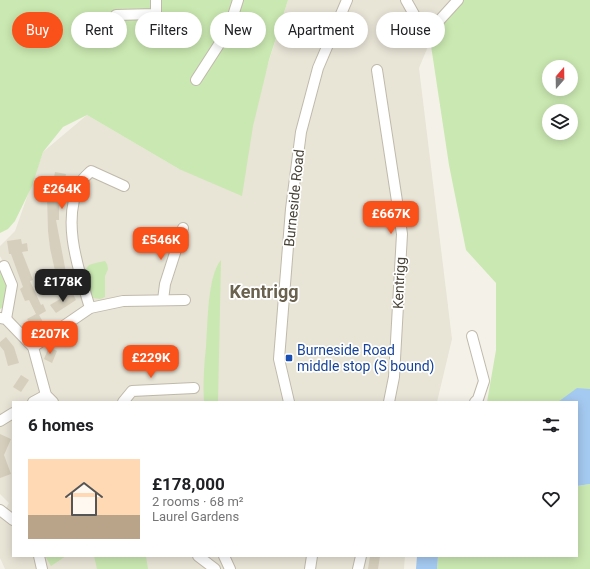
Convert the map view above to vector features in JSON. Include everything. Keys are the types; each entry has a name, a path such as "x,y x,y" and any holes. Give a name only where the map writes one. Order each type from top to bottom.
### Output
{"street":[{"path":"127,15 156,14 156,0"},
{"path":"196,80 225,35 230,25 238,0"},
{"name":"Burneside Road","path":"289,401 279,359 291,209 300,132 318,68 347,0"},
{"path":"406,0 420,25 426,28 434,26 454,2"},
{"name":"Kentrigg","path":"377,70 402,234 394,377 389,401"},
{"path":"90,308 76,260 71,221 75,197 81,182 91,171 124,186"},
{"path":"163,300 165,284 183,228"},
{"path":"4,266 12,285 3,318 33,347 50,398 37,401"},
{"path":"33,347 90,308 123,301 185,300"},
{"path":"472,336 484,381 476,401"},
{"path":"124,401 132,391 194,388"},
{"path":"0,421 12,415"},
{"path":"0,510 12,519"},
{"path":"39,557 42,569"},
{"path":"198,557 215,569"},
{"path":"224,557 230,569"},
{"path":"310,569 312,557"},
{"path":"358,569 361,557"}],"shaded area":[{"path":"288,0 464,0 445,20 445,12 376,12 376,48 427,48 419,68 452,339 437,401 12,401 12,557 405,557 404,569 5,569 0,558 0,518 9,503 0,494 0,321 11,309 16,292 13,280 0,256 0,246 15,231 43,152 87,115 179,169 258,96 274,45 274,48 368,48 368,12 284,12"}],"green space":[{"path":"0,0 288,0 284,12 274,12 274,44 253,126 242,196 179,169 87,115 63,127 43,152 32,186 15,221 8,229 0,233"},
{"path":"464,0 590,0 590,393 567,401 487,401 496,350 496,283 466,250 449,165 431,48 445,48 445,20"},
{"path":"221,260 218,401 204,401 204,374 209,301 216,268"},
{"path":"105,261 108,269 105,276 105,297 100,299 93,298 86,282 87,268 89,265"},
{"path":"0,266 10,294 0,309"},
{"path":"590,484 590,569 437,569 438,557 578,557 578,486"},
{"path":"46,557 64,557 51,566"},
{"path":"94,557 146,557 148,569 97,569"}],"water":[{"path":"577,388 590,389 590,484 578,486 578,401 559,401"},
{"path":"417,557 438,557 437,569 416,569"}],"building":[{"path":"55,172 66,174 59,208 59,220 56,220 67,278 57,280 50,248 47,196 50,197"},
{"path":"21,239 22,244 27,243 28,251 22,252 33,280 30,281 41,305 43,304 46,311 39,315 43,322 32,327 27,319 36,314 29,300 25,301 20,289 23,287 11,254 9,254 7,241"},
{"path":"72,292 76,300 56,313 50,305"},
{"path":"6,337 14,347 19,363 8,366 4,351 0,346 0,342"},
{"path":"49,347 57,351 52,363 44,359"},
{"path":"21,375 29,380 21,392 13,387"},
{"path":"0,434 11,439 4,455 11,474 0,478"},
{"path":"370,557 380,557 378,569 368,569"}],"place":[{"name":"Burneside Road middle stop (S bound)","path":"289,358"}],"district":[{"name":"Kentrigg","path":"264,291"}]}
